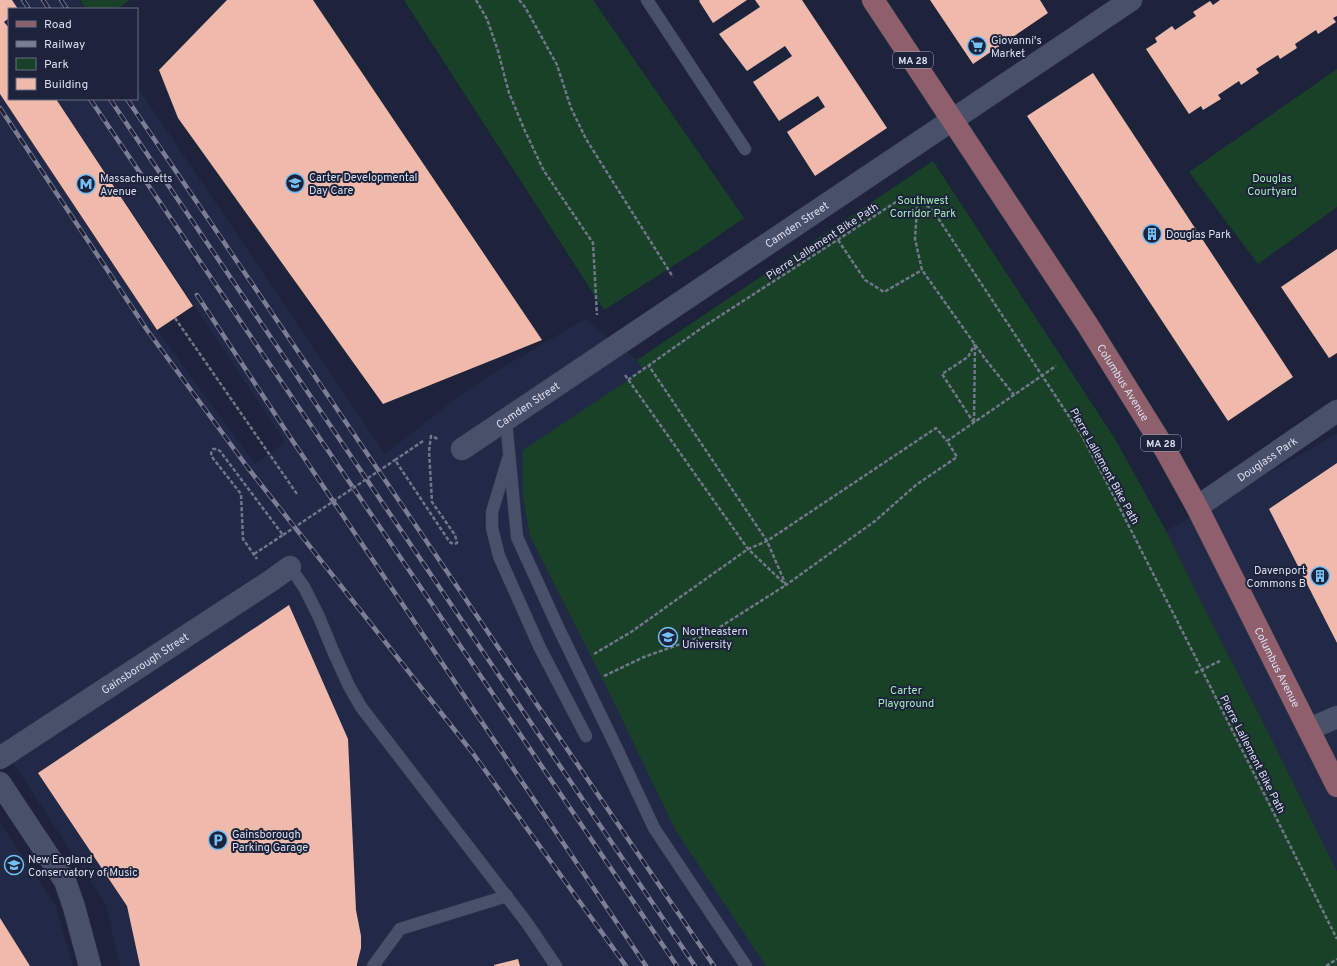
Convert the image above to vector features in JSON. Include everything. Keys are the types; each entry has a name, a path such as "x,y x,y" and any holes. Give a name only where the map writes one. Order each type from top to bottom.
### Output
{"main road":[{"name":"Columbus Avenue","path":"873,0 1087,324 1166,450 1197,507 1337,786"}],"street":[{"name":"Camden Street","path":"462,449 1131,0"},
{"name":"Douglass Park","path":"1197,507 1337,411"},
{"name":"Gainsborough Street","path":"0,758 290,567"},
{"path":"1309,729 1337,717"},
{"path":"0,783 65,881 78,920 90,966"}],"lane":[{"path":"648,0 745,149"},
{"path":"506,420 517,537 557,625 654,828 746,966"},
{"path":"509,454 492,512 492,528 499,556 540,648 586,736"},
{"path":"290,567 304,586 349,686 361,707 507,896 556,966"},
{"path":"373,966 400,929 507,896"}],"path":[{"path":"476,0 487,19 498,51 509,93 537,158 544,171 593,243 597,315"},
{"path":"519,0 525,7 557,65 571,108 586,139 671,275"},
{"name":"Pierre Lallement Bike Path","path":"628,380 706,325 896,202 906,199 919,201 928,205 1043,375 1082,436 1202,670 1337,939"},
{"path":"919,201 916,209 915,239 922,270 1014,395"},
{"path":"838,240 865,280 884,292 922,270"},
{"path":"175,318 297,494"},
{"path":"974,423 975,344"},
{"path":"974,423 942,374 968,357 975,344"},
{"path":"648,366 767,541 786,585"},
{"path":"947,441 1056,366"},
{"path":"625,375 748,549 786,585"},
{"path":"576,664 631,632 748,549 767,541 936,428 947,441 957,457 916,485 875,521 786,585 709,634 644,656 586,685"},
{"path":"395,460 449,541 454,544 457,543 455,535 432,502 429,451 431,436 462,449"},
{"path":"254,554 424,441"},
{"path":"272,580 243,539 241,494 212,457 213,449 220,451 283,535"},
{"path":"1195,673 1220,661"},
{"path":"1326,966 1337,959"}],"shaded area":[{"path":"12,0 79,0 84,8 17,8"},
{"name":"Northeastern University","path":"138,87 385,454 463,393 500,369 585,319 637,360 649,378 1032,311 1115,439 1166,531 1337,434 1337,966 120,966 106,905 0,743 0,94 157,330 255,464 285,442 57,100 138,100"},
{"name":"New England Conservatory of Music","path":"0,823 56,907 73,966 0,966"}],"green space":[{"path":"80,0 130,0 118,8 85,8"},
{"path":"404,0 593,0 744,218 698,250 604,310"},
{"name":"Douglas Courtyard","path":"1337,69 1337,207 1258,264 1189,172"},
{"name":"Carter Playground","path":"933,161 1115,439 1166,531 1271,738 1337,872 1337,966 766,966 676,831 607,688 530,536 523,497 523,450 643,370 637,360"}],"building":[{"name":"Massachusetts Avenue","path":"0,0 12,0 17,8 8,8 8,19 4,22 8,27 8,100 57,100 193,306 157,330 0,94"},
{"path":"227,0 313,0 542,340 383,404 178,118 159,70"},
{"path":"747,0 713,23 699,1"},
{"path":"755,0 802,0 887,128 815,176 787,132 825,107 818,96 779,121 753,82 792,56 785,46 747,71 719,34 760,7"},
{"path":"930,0 1040,0 1048,13 973,64"},
{"path":"1220,0 1337,0 1337,16 1333,18 1336,22 1318,34 1316,30 1295,44 1297,48 1280,59 1278,55 1256,69 1259,73 1241,85 1239,81 1218,95 1221,99 1203,110 1201,106 1189,114 1146,49 1157,42 1155,38 1172,26 1175,30 1196,16 1193,12 1210,1 1213,5"},
{"name":"Douglas Park","path":"1093,73 1293,377 1228,421 1027,116"},
{"path":"1337,249 1337,353 1329,358 1281,287"},
{"name":"Davenport Commons B","path":"1337,463 1337,643 1269,509"},
{"name":"Gainsborough Parking Garage","path":"289,605 348,739 356,910 361,936 361,948 357,966 140,966 127,906 38,773"},
{"path":"0,918 30,966 0,966"},
{"path":"518,959 520,966 494,966 494,965"}],"railway":[{"path":"23,0 28,8"},
{"path":"43,0 48,8"},
{"path":"61,0 66,8"},
{"path":"91,100 677,966"},
{"path":"111,100 695,966"},
{"path":"128,100 714,966"},
{"path":"0,108 147,330 248,468 472,752 626,966"},
{"path":"197,295 288,434 646,966"}],"place":[{"name":"Giovanni's Market","path":"977,46"},
{"name":"Carter Developmental Day Care","path":"295,183"},
{"name":"Massachusetts Avenue","path":"86,184"},
{"name":"Douglas Park","path":"1152,234"},
{"name":"Davenport Commons B","path":"1320,576"},
{"name":"Northeastern University","path":"668,637"},
{"name":"Gainsborough Parking Garage","path":"218,840"},
{"name":"New England Conservatory of Music","path":"14,865"}],"park label":[{"name":"Southwest Corridor Park","path":"923,206"}]}
